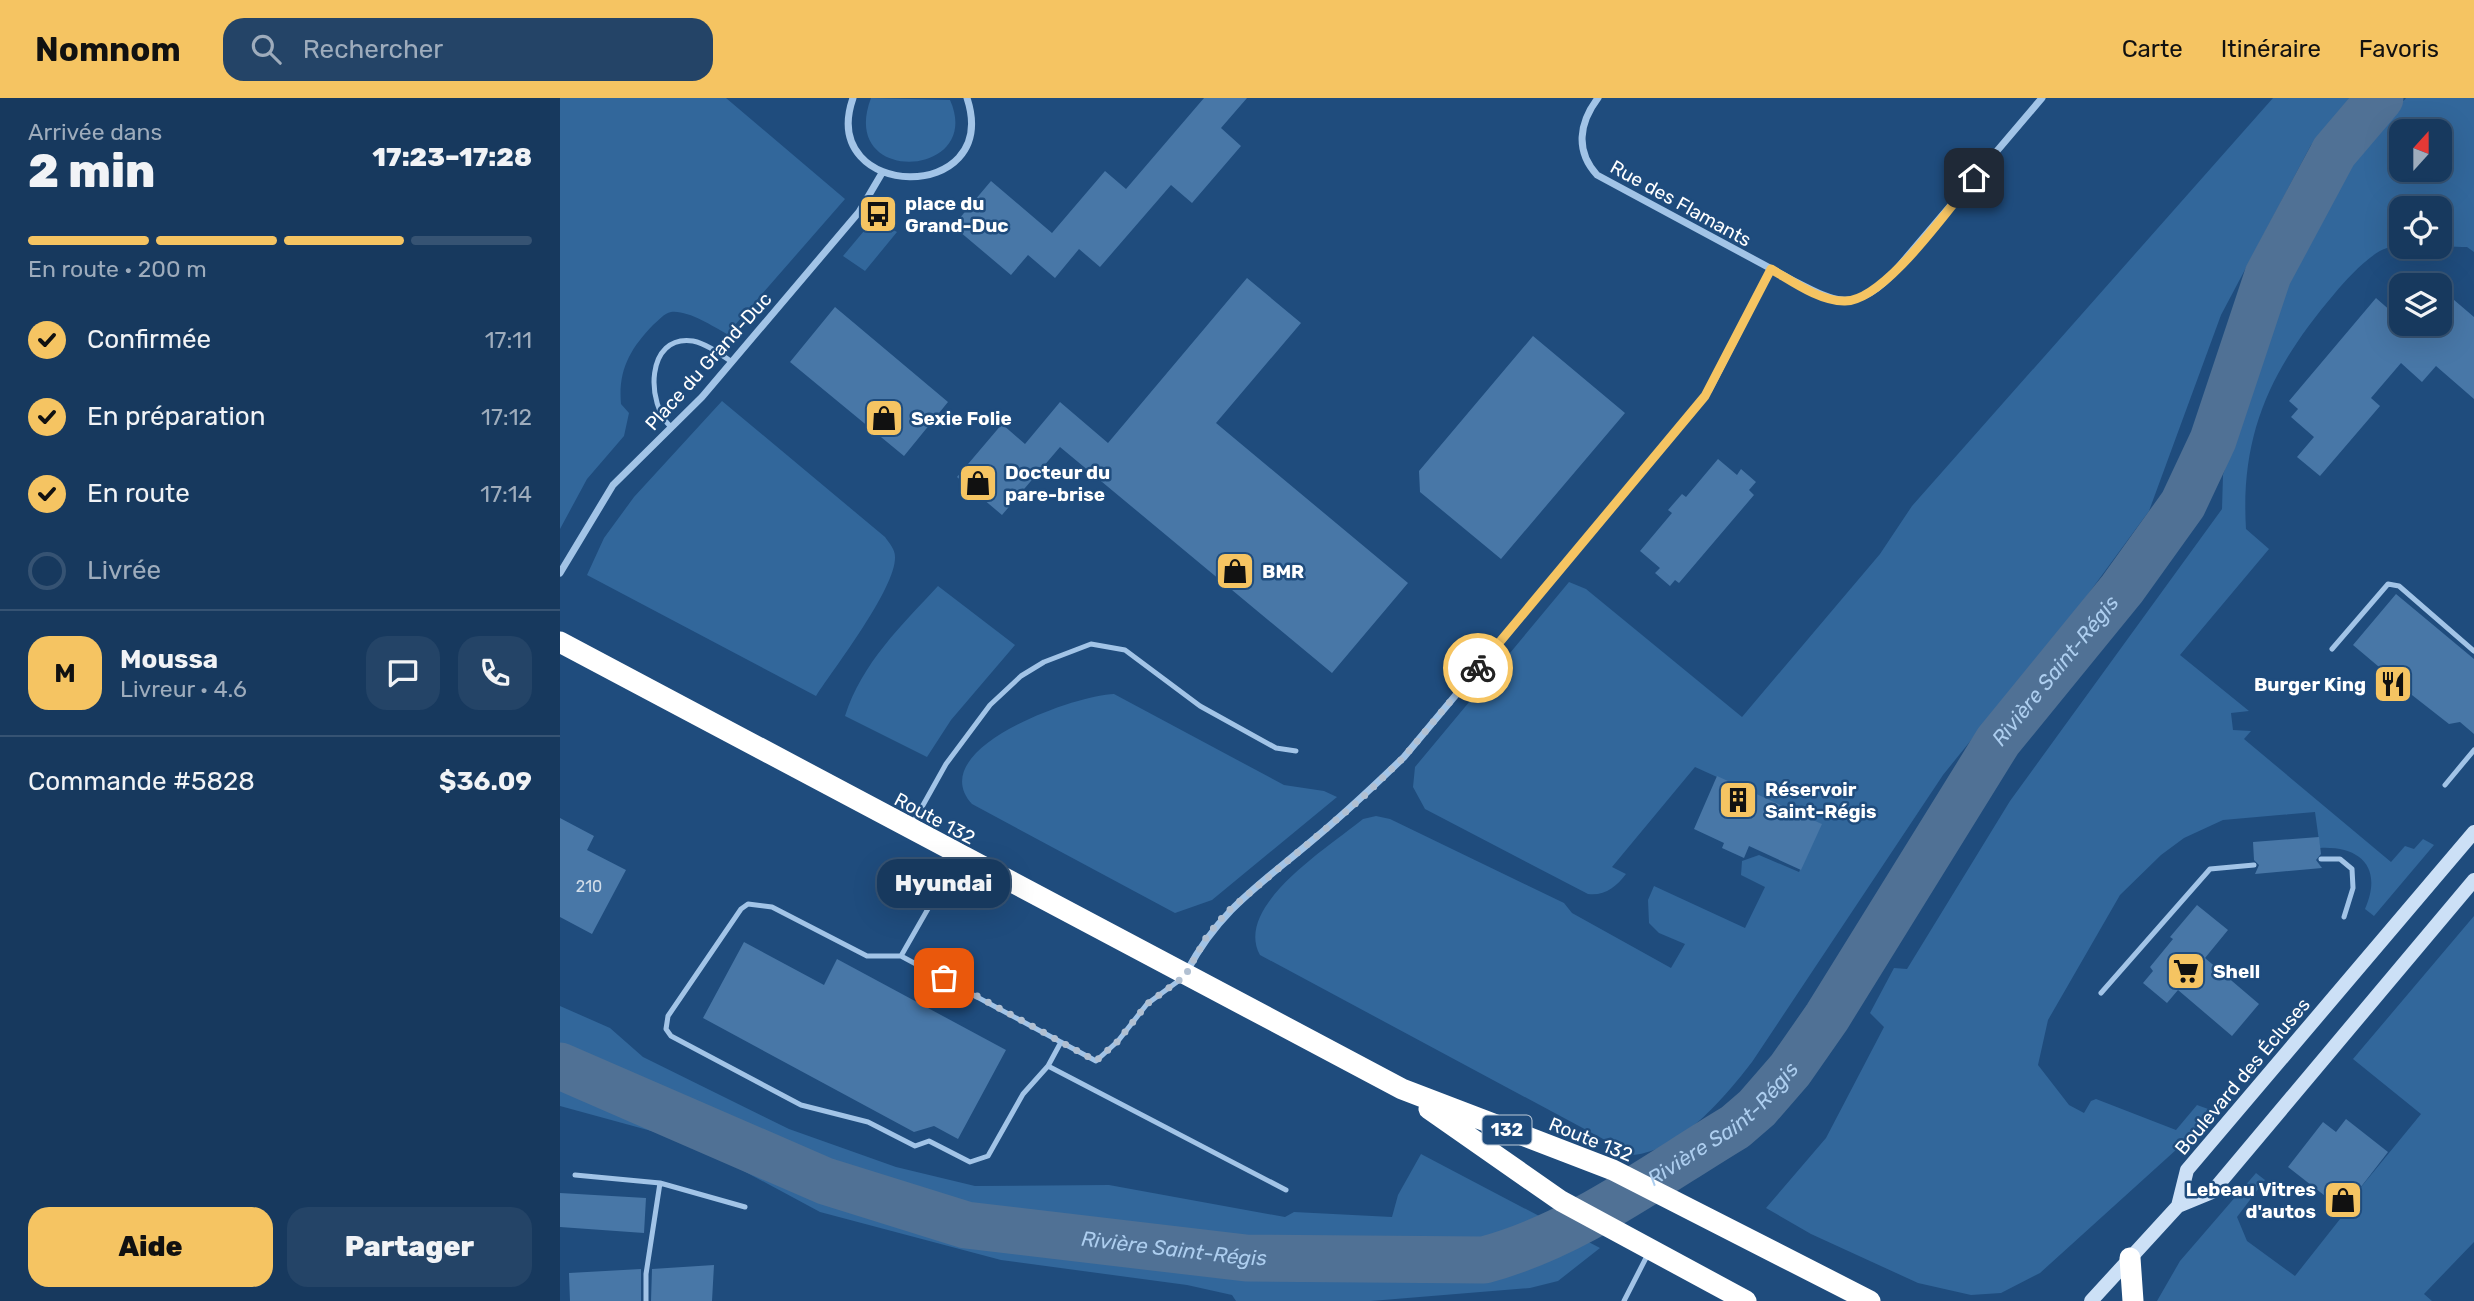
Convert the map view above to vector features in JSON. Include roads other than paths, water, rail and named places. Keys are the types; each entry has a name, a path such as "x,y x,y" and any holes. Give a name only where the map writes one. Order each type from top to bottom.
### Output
{"highway":[{"name":"Route 132","path":"560,642 909,830 1402,1089 1613,1170 1870,1301"},
{"name":"Route 132","path":"1402,1089 1561,1201 1745,1301"},
{"path":"2130,1258 2133,1301"}],"street":[{"path":"853,98 849,115 855,145 867,161 882,173 902,179 922,178 951,163 968,135 971,118 967,98"},
{"name":"Rue des Flamants","path":"1598,98 1583,126 1581,146 1591,169 1606,182 1826,298 1843,301 1857,300 1874,292 1889,278 2042,98"},
{"name":"Place du Grand-Duc","path":"560,573 606,494 732,362 859,212 882,173"},
{"path":"1185,976 1207,936 1227,912 1361,799 1404,757 1693,411 1709,390 1771,269"},
{"name":"Boulevard des Écluses","path":"2178,1206 2188,1170 2474,832"},
{"path":"2091,1301 2178,1206 2212,1192 2474,880"}],"lane":[{"path":"671,427 659,414 655,399 656,366 667,348 676,343 695,342 732,362"},
{"path":"2333,649 2388,584 2399,586 2474,651"},
{"path":"909,830 946,764 990,705 1021,676 1061,654 1091,644 1125,650 1200,706 1276,748 1296,751"},
{"path":"2445,785 2474,750"},
{"path":"901,956 958,856"},
{"path":"2321,859 2340,859 2351,869 2353,888 2344,917"},
{"path":"2101,993 2210,869 2254,865"},
{"path":"1061,1042 1048,1066 1023,1094 988,1156 970,1162 929,1140 915,1146 868,1122 801,1105 671,1036 666,1029 668,1016 741,909 748,904 772,907 867,956 901,956 1061,1042 1096,1061 1118,1041 1147,1004 1185,976"},
{"path":"1048,1066 1286,1190"},
{"path":"575,1175 660,1183 745,1207"},
{"path":"646,1301 646,1274 660,1183"},
{"path":"1624,1301 1651,1250"}],"waterway":[{"name":"Rivière Saint-Régis","path":"560,1066 825,1181 966,1225 1246,1258 1484,1260 1550,1236 1582,1220 1735,1127 1757,1108 1790,1070 1827,1017 1998,741 2122,589 2183,504 2213,440 2268,275 2334,152 2380,98"}],"place":[{"name":"place du Grand-Duc","path":"878,214"},
{"name":"Sexie Folie","path":"884,418"},
{"name":"Docteur du pare-brise","path":"978,483"},
{"name":"BMR","path":"1235,571"},
{"name":"Burger King","path":"2393,684"},
{"name":"Réservoir Saint-Régis","path":"1738,800"},
{"name":"Shell","path":"2186,971"},
{"name":"Hyundai","path":"944,978"},
{"name":"Lebeau Vitres d'autos","path":"2343,1200"}]}
